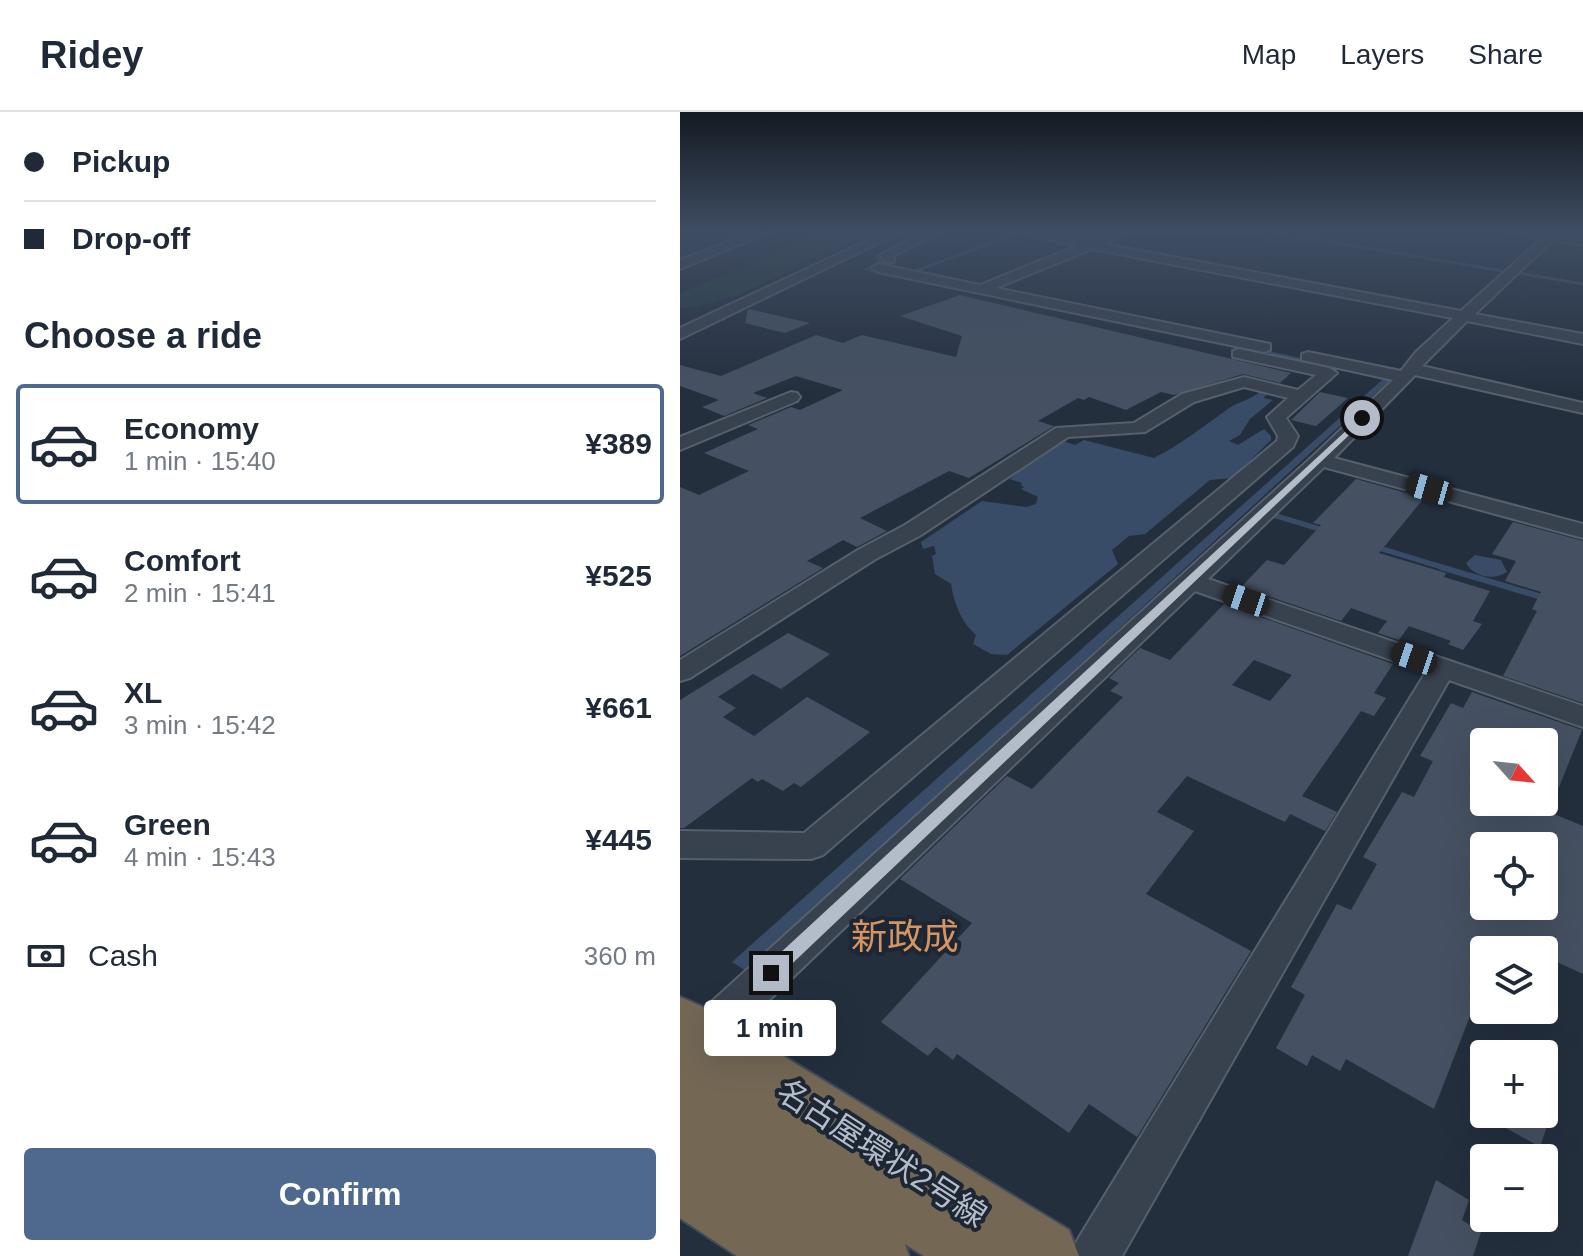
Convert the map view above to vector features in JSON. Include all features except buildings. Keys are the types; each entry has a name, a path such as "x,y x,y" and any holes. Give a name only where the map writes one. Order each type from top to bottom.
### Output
{"highway":[{"path":"687,1044 852,1238"},
{"name":"名古屋環状2号線","path":"687,1044 1043,1256"},
{"path":"680,1134 852,1238 1014,1256"},
{"path":"680,1177 852,1238 992,1256"}],"street":[{"path":"680,334 785,284"},
{"path":"959,284 1583,408"},
{"path":"982,289 993,284"},
{"path":"1294,284 1583,339"},
{"path":"687,1044 1320,460 1408,373 1421,356 1498,284"},
{"path":"680,844 811,846 1286,443 1288,436 1276,417 1329,373 1239,354"},
{"path":"680,672 937,515 1063,432 1138,428 1188,398 1244,382 1301,396"},
{"path":"680,444 791,397"},
{"path":"1320,460 1583,531"},
{"path":"1190,581 1583,717"},
{"path":"1095,1256 1442,668"}],"green space":[{"path":"701,284 761,284 697,307 680,308 680,293"}],"water":[{"path":"932,284 947,284 1388,376 1390,380 746,971 732,962 1383,379"},
{"path":"1261,391 1269,393 1263,398 1273,400 1250,419 1240,435 1229,441 1238,445 1264,429 1271,440 1232,478 1210,480 1145,534 1129,536 1112,550 1118,564 1007,655 991,654 973,644 976,635 959,612 951,584 935,574 934,546 923,549 921,542 982,501 1026,507 1036,504 1038,497 1021,489 1024,487 1022,483 1010,479 1016,474 1014,472 1061,440 1075,445 1084,440 1154,458 1232,406"},
{"path":"1475,555 1501,560 1507,572 1490,577 1474,572 1466,563"}],"waterway":[{"path":"1273,515 1323,530"},
{"path":"1376,547 1448,569"},
{"path":"1441,567 1545,598"}],"district":[{"name":"新政成","path":"905,936"}],"route":[{"path":"771,973 1362,418"}]}
